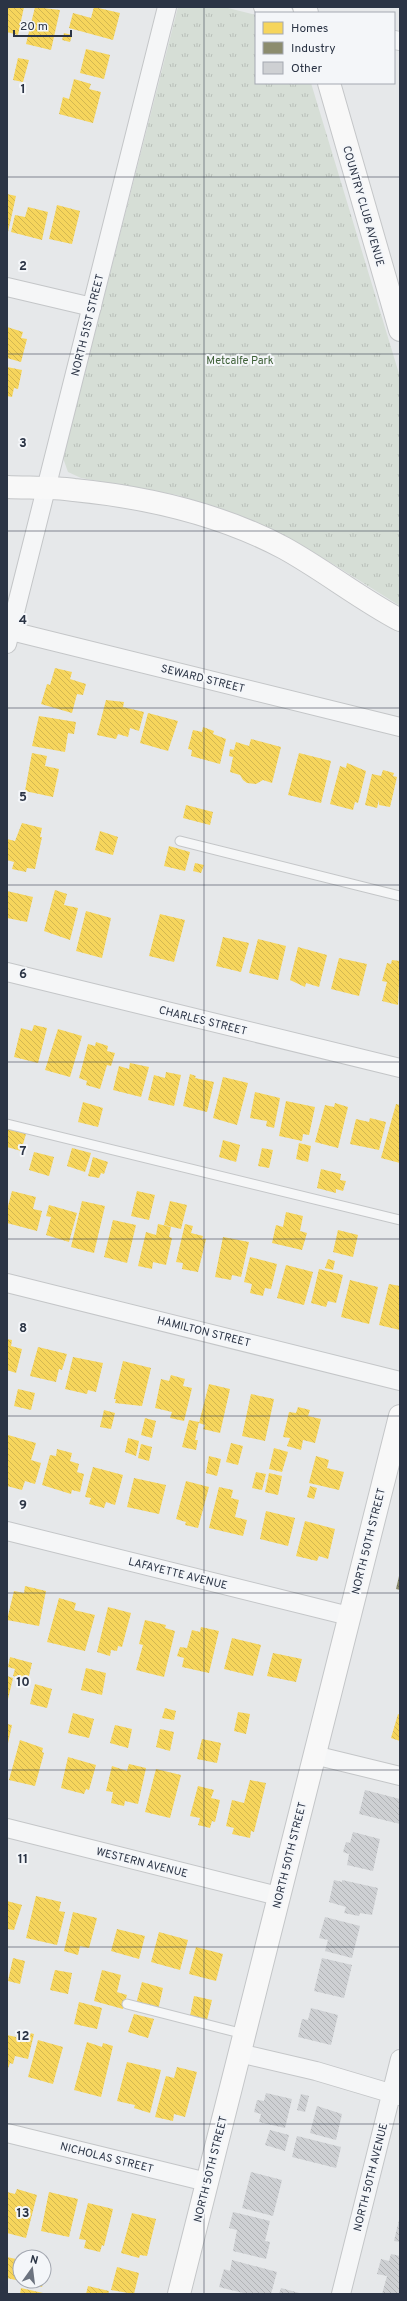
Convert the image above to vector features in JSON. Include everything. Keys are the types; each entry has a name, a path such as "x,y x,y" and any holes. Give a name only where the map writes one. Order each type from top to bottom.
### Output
{"street":[{"name":"NORTH 51ST STREET","path":"8,635 167,7"},
{"path":"263,7 280,12"},
{"name":"COUNTRY CLUB AVENUE","path":"329,84 400,330"},
{"path":"7,287 92,308"},
{"path":"7,487 73,489 148,502 233,525 284,548 377,608 400,620"},
{"path":"377,608 400,628"},
{"name":"SEWARD STREET","path":"8,635 400,727"},
{"name":"CHARLES STREET","path":"7,972 400,1068"},
{"name":"HAMILTON STREET","path":"7,1283 400,1381"},
{"name":"NORTH 50TH STREET","path":"179,2294 400,1416"},
{"name":"LAFAYETTE AVENUE","path":"7,1530 349,1616"},
{"path":"314,1755 400,1776"},
{"name":"WESTERN AVENUE","path":"7,1828 278,1896"},
{"path":"241,2043 316,2071 396,2095"},
{"name":"NORTH 50TH AVENUE","path":"341,2294 396,2095 400,2060"},
{"name":"NICHOLAS STREET","path":"7,2133 207,2182"}],"lane":[{"path":"180,841 400,896"},
{"path":"7,1124 400,1220"},
{"path":"127,2004 241,2043"}],"green space":[{"name":"Metcalfe Park","path":"178,7 224,7 255,15 255,84 311,84 400,377 400,606 333,564 251,520 177,495 81,478 68,472 63,458"}],"building: Homes":[{"path":"7,7 24,7 18,35 7,32"},
{"path":"35,7 60,10 51,50 26,44"},
{"path":"94,7 120,13 113,40 69,28 73,13 91,18"},
{"path":"64,33 72,35 70,42 62,40"},
{"path":"86,49 110,55 104,79 80,73"},
{"path":"18,58 29,60 23,82 13,80"},
{"path":"74,79 91,84 89,89 101,92 93,123 59,114 63,97 69,99"},
{"path":"7,194 16,196 8,232 7,232"},
{"path":"57,205 80,211 72,244 49,239"},
{"path":"28,207 48,212 42,240 11,232 15,215 25,217"},
{"path":"7,327 23,332 21,338 27,339 21,362 7,358"},
{"path":"7,367 22,370 18,389 14,388 12,397 7,396"},
{"path":"55,668 72,672 70,679 86,684 83,695 77,694 72,713 41,704 47,684 50,685"},
{"path":"106,700 124,702 123,707 144,712 139,731 130,728 128,737 118,734 116,739 97,735"},
{"path":"148,713 178,721 168,751 140,743"},
{"path":"39,716 76,722 74,734 68,733 65,752 32,746"},
{"path":"203,727 214,731 213,734 226,739 220,764 191,756 192,750 188,749 193,730 202,732"},
{"path":"251,739 281,747 272,783 263,780 256,784 247,783 240,775 230,772 233,757 229,756 230,749 234,750 236,742 249,746"},
{"path":"32,753 47,756 45,766 59,769 53,797 25,791"},
{"path":"299,753 331,761 321,803 288,795"},
{"path":"347,763 366,771 358,803 355,802 353,810 330,804 340,766 346,768"},
{"path":"383,770 394,773 393,776 397,777 390,807 379,805 379,800 377,808 365,805 372,774 381,776"},
{"path":"186,805 213,812 210,825 183,818"},
{"path":"22,823 42,828 40,837 42,837 35,869 27,868 26,872 12,869 14,862 7,860 7,839 15,841"},
{"path":"100,831 118,837 113,855 95,850"},
{"path":"169,846 190,852 185,871 164,866"},
{"path":"195,863 204,865 201,873 193,871"},
{"path":"55,890 67,894 64,905 78,908 70,940 44,931"},
{"path":"7,891 33,897 27,922 7,918"},
{"path":"86,911 111,918 102,958 76,951"},
{"path":"160,914 185,920 174,962 149,956"},
{"path":"223,937 249,943 241,972 216,966"},
{"path":"258,939 286,946 278,980 249,973"},
{"path":"298,947 327,955 319,987 306,983 305,987 290,980"},
{"path":"339,958 367,964 359,996 331,989"},
{"path":"392,960 400,961 398,1005 382,1001 387,982 382,981 387,963 391,964"},
{"path":"34,1025 47,1028 38,1063 14,1057 21,1028 32,1031"},
{"path":"58,1029 82,1036 70,1077 45,1070"},
{"path":"96,1042 108,1046 107,1051 115,1053 111,1066 107,1065 100,1089 86,1085 87,1081 79,1078 88,1044 95,1046"},
{"path":"130,1063 149,1067 141,1097 113,1090 119,1066 129,1069"},
{"path":"166,1072 181,1075 174,1106 148,1100 154,1075 165,1078"},
{"path":"190,1074 196,1076 195,1078 214,1082 207,1112 183,1106"},
{"path":"223,1077 248,1083 237,1125 213,1118"},
{"path":"255,1092 280,1098 274,1128 266,1126 267,1121 250,1118"},
{"path":"286,1101 315,1107 309,1135 303,1134 302,1141 279,1136"},
{"path":"83,1102 103,1108 98,1127 78,1122"},
{"path":"335,1103 348,1107 338,1148 315,1142 325,1105 334,1107"},
{"path":"396,1104 400,1105 400,1163 381,1158"},
{"path":"370,1118 386,1122 379,1150 350,1144 356,1119 369,1122"},
{"path":"8,1129 26,1134 21,1151 7,1147"},
{"path":"223,1140 240,1145 236,1162 219,1157"},
{"path":"299,1143 311,1146 308,1162 296,1159"},
{"path":"72,1148 91,1153 85,1172 67,1166"},
{"path":"262,1148 273,1150 269,1168 258,1166"},
{"path":"34,1152 54,1157 49,1176 29,1170"},
{"path":"93,1157 108,1162 104,1174 101,1173 99,1178 88,1176"},
{"path":"321,1169 341,1174 340,1180 346,1181 343,1191 336,1189 336,1193 317,1188"},
{"path":"12,1191 36,1197 33,1209 42,1211 37,1231 7,1223 7,1210"},
{"path":"137,1191 155,1195 149,1220 131,1216"},
{"path":"82,1201 105,1206 94,1253 71,1247"},
{"path":"170,1201 187,1205 181,1229 164,1225"},
{"path":"49,1205 77,1213 69,1242 46,1235 51,1217 46,1216"},
{"path":"286,1212 303,1216 300,1231 307,1233 302,1250 272,1243 276,1225 283,1227"},
{"path":"113,1220 136,1225 127,1263 104,1257"},
{"path":"158,1224 171,1227 169,1237 172,1238 166,1265 153,1262 152,1269 138,1266 146,1232 156,1235"},
{"path":"185,1224 193,1226 191,1233 203,1236 202,1239 206,1239 198,1272 182,1269 183,1263 176,1262"},
{"path":"338,1230 358,1235 353,1257 333,1252"},
{"path":"223,1237 249,1242 241,1277 232,1275 231,1280 215,1277"},
{"path":"250,1257 277,1264 271,1289 265,1288 263,1296 250,1293 252,1284 244,1282"},
{"path":"328,1259 335,1261 333,1270 325,1268"},
{"path":"286,1265 313,1272 304,1305 277,1298"},
{"path":"319,1269 343,1275 336,1303 328,1301 326,1307 311,1303"},
{"path":"350,1280 378,1287 369,1324 341,1317"},
{"path":"389,1284 400,1286 400,1330 379,1325"},
{"path":"7,1339 12,1340 11,1346 22,1349 16,1373 7,1370"},
{"path":"38,1347 67,1354 62,1370 59,1369 56,1382 30,1376"},
{"path":"73,1357 103,1363 96,1392 88,1390 87,1394 65,1389"},
{"path":"123,1361 151,1368 142,1406 115,1403 116,1399 114,1399"},
{"path":"171,1375 185,1379 183,1386 192,1388 184,1421 170,1418 172,1412 155,1408 161,1379 169,1381"},
{"path":"209,1384 230,1389 220,1433 203,1429 205,1425 199,1423"},
{"path":"18,1389 35,1393 31,1410 14,1406"},
{"path":"251,1394 274,1399 265,1441 242,1436"},
{"path":"298,1407 310,1410 308,1416 321,1419 315,1443 303,1440 301,1450 287,1446 290,1438 283,1437 289,1412 296,1413"},
{"path":"104,1410 115,1413 111,1429 100,1427"},
{"path":"145,1418 156,1421 152,1438 141,1435"},
{"path":"189,1420 199,1422 195,1440 198,1440 196,1450 182,1447"},
{"path":"8,1435 36,1443 31,1460 41,1463 35,1484 25,1481 22,1490 7,1486"},
{"path":"128,1438 139,1441 136,1456 125,1452"},
{"path":"231,1443 243,1446 238,1465 226,1462"},
{"path":"141,1444 152,1447 149,1461 138,1458"},
{"path":"274,1448 288,1452 282,1472 269,1469"},
{"path":"57,1449 72,1453 70,1461 79,1464 77,1472 84,1474 80,1492 72,1490 71,1494 42,1485 50,1455 56,1456"},
{"path":"209,1456 221,1459 217,1476 206,1473"},
{"path":"316,1456 329,1460 327,1468 344,1472 339,1490 309,1483"},
{"path":"93,1467 123,1475 115,1505 106,1502 104,1508 89,1504 91,1498 85,1497"},
{"path":"256,1472 266,1474 262,1490 252,1488"},
{"path":"269,1473 282,1476 278,1495 265,1492"},
{"path":"134,1478 166,1485 159,1514 127,1507"},
{"path":"186,1481 209,1487 198,1528 185,1525 186,1522 176,1519"},
{"path":"310,1486 317,1488 314,1499 307,1497"},
{"path":"219,1487 233,1490 231,1498 239,1500 235,1517 247,1520 243,1536 209,1528"},
{"path":"266,1511 295,1518 288,1546 260,1539"},
{"path":"305,1521 335,1529 328,1559 319,1556 317,1561 296,1556"},
{"path":"25,1586 46,1591 39,1626 7,1620 14,1591 24,1593"},
{"path":"59,1598 76,1603 74,1610 95,1615 85,1651 47,1642"},
{"path":"108,1607 131,1613 122,1647 118,1646 117,1651 111,1650 110,1656 97,1652"},
{"path":"145,1620 166,1625 165,1628 175,1631 164,1677 136,1670 143,1645 139,1644"},
{"path":"201,1627 219,1631 209,1673 182,1667 184,1658 177,1656 180,1647 187,1648 192,1630 200,1632"},
{"path":"232,1638 261,1645 253,1676 224,1669"},
{"path":"273,1653 302,1659 296,1682 267,1676"},
{"path":"10,1657 32,1663 28,1680 13,1676 15,1669 8,1667"},
{"path":"86,1668 106,1673 102,1695 81,1690"},
{"path":"7,1676 13,1678 8,1699 7,1699"},
{"path":"35,1684 52,1689 47,1708 30,1704"},
{"path":"165,1708 176,1711 174,1720 162,1718"},
{"path":"238,1712 250,1714 246,1734 234,1731"},
{"path":"73,1713 94,1719 89,1738 68,1733"},
{"path":"398,1714 400,1715 400,1741 391,1738"},
{"path":"7,1724 12,1725 8,1743 7,1743"},
{"path":"115,1725 132,1729 128,1748 110,1743"},
{"path":"160,1729 174,1732 170,1751 156,1747"},
{"path":"202,1739 221,1743 217,1763 197,1759"},
{"path":"20,1740 43,1748 42,1752 44,1753 35,1786 9,1780"},
{"path":"68,1757 96,1765 89,1790 86,1789 84,1794 61,1788"},
{"path":"129,1764 146,1768 138,1804 125,1801 124,1806 111,1803 113,1792 106,1791 112,1766 127,1771"},
{"path":"156,1769 181,1775 170,1818 145,1812"},
{"path":"250,1780 266,1783 254,1832 251,1831 250,1838 232,1834 234,1828 226,1826 232,1800 244,1803"},
{"path":"198,1786 214,1790 211,1798 220,1800 215,1822 212,1821 210,1828 198,1825 200,1818 190,1816"},
{"path":"36,1896 61,1902 59,1911 65,1912 57,1945 26,1938"},
{"path":"7,1901 22,1905 14,1930 7,1929"},
{"path":"73,1912 97,1918 89,1948 80,1946 78,1955 64,1951"},
{"path":"117,1929 145,1936 139,1959 111,1951"},
{"path":"159,1932 188,1940 180,1970 151,1962"},
{"path":"196,1947 223,1954 216,1981 189,1974"},
{"path":"13,1958 25,1961 20,1984 8,1981"},
{"path":"55,1970 72,1973 68,1994 50,1990"},
{"path":"102,1970 121,1975 117,1992 127,1995 123,2009 94,2001"},
{"path":"142,1982 163,1988 158,2010 136,2004"},
{"path":"194,1996 212,2000 207,2020 190,2016"},
{"path":"79,2002 102,2008 97,2029 74,2024"},
{"path":"134,2014 154,2019 148,2038 128,2032"},
{"path":"17,2030 34,2034 28,2059 15,2056 13,2064 10,2063 7,2071 7,2035 16,2037"},
{"path":"38,2040 63,2047 53,2084 28,2077"},
{"path":"87,2042 102,2047 103,2043 113,2046 101,2097 74,2090"},
{"path":"127,2062 161,2070 150,2113 134,2108 135,2105 117,2101"},
{"path":"177,2067 197,2072 185,2117 174,2114 173,2121 155,2117 166,2076 174,2078"},
{"path":"17,2189 37,2195 26,2238 7,2233 7,2192 15,2194"},
{"path":"49,2192 78,2199 69,2237 41,2231"},
{"path":"88,2203 113,2209 104,2246 102,2245 100,2252 84,2248 86,2240 79,2239"},
{"path":"132,2213 156,2219 147,2256 140,2255 139,2258 121,2253"},
{"path":"7,2257 12,2258 12,2279 7,2278"},
{"path":"117,2267 139,2273 134,2294 111,2290"},
{"path":"88,2286 109,2291 108,2294 86,2294"},
{"path":"21,2289 43,2293 43,2294 20,2294"}],"building: Industry":[{"path":"399,1576 400,1577 400,1590 396,1589"}],"building: Other":[{"path":"365,1790 400,1799 400,1824 359,1814"},
{"path":"353,1832 380,1839 373,1871 347,1865 349,1854 343,1852 346,1842 350,1843"},
{"path":"334,1880 342,1882 342,1880 378,1888 372,1915 360,1913 359,1916 344,1913 346,1907 329,1902"},
{"path":"325,1917 360,1926 352,1958 325,1951 328,1940 319,1938"},
{"path":"322,1958 352,1965 344,1998 314,1991"},
{"path":"311,2008 338,2015 331,2045 298,2037 302,2019 308,2020"},
{"path":"266,2093 292,2099 285,2128 259,2122 261,2114 254,2112 257,2100 264,2101"},
{"path":"301,2094 309,2096 305,2112 297,2110"},
{"path":"317,2106 342,2114 336,2140 310,2133"},
{"path":"270,2130 289,2135 285,2151 265,2145"},
{"path":"297,2136 341,2147 336,2168 292,2157"},
{"path":"251,2172 282,2180 273,2216 242,2208"},
{"path":"233,2212 270,2221 265,2241 270,2242 266,2259 233,2251 237,2230 229,2228"},
{"path":"400,2220 400,2242 394,2241"},
{"path":"391,2254 400,2256 400,2294 382,2294 387,2276 377,2274 381,2259 389,2261"},
{"path":"232,2260 277,2272 271,2294 247,2294 219,2287 224,2269 230,2271"},
{"path":"281,2288 303,2294 279,2294"}]}
